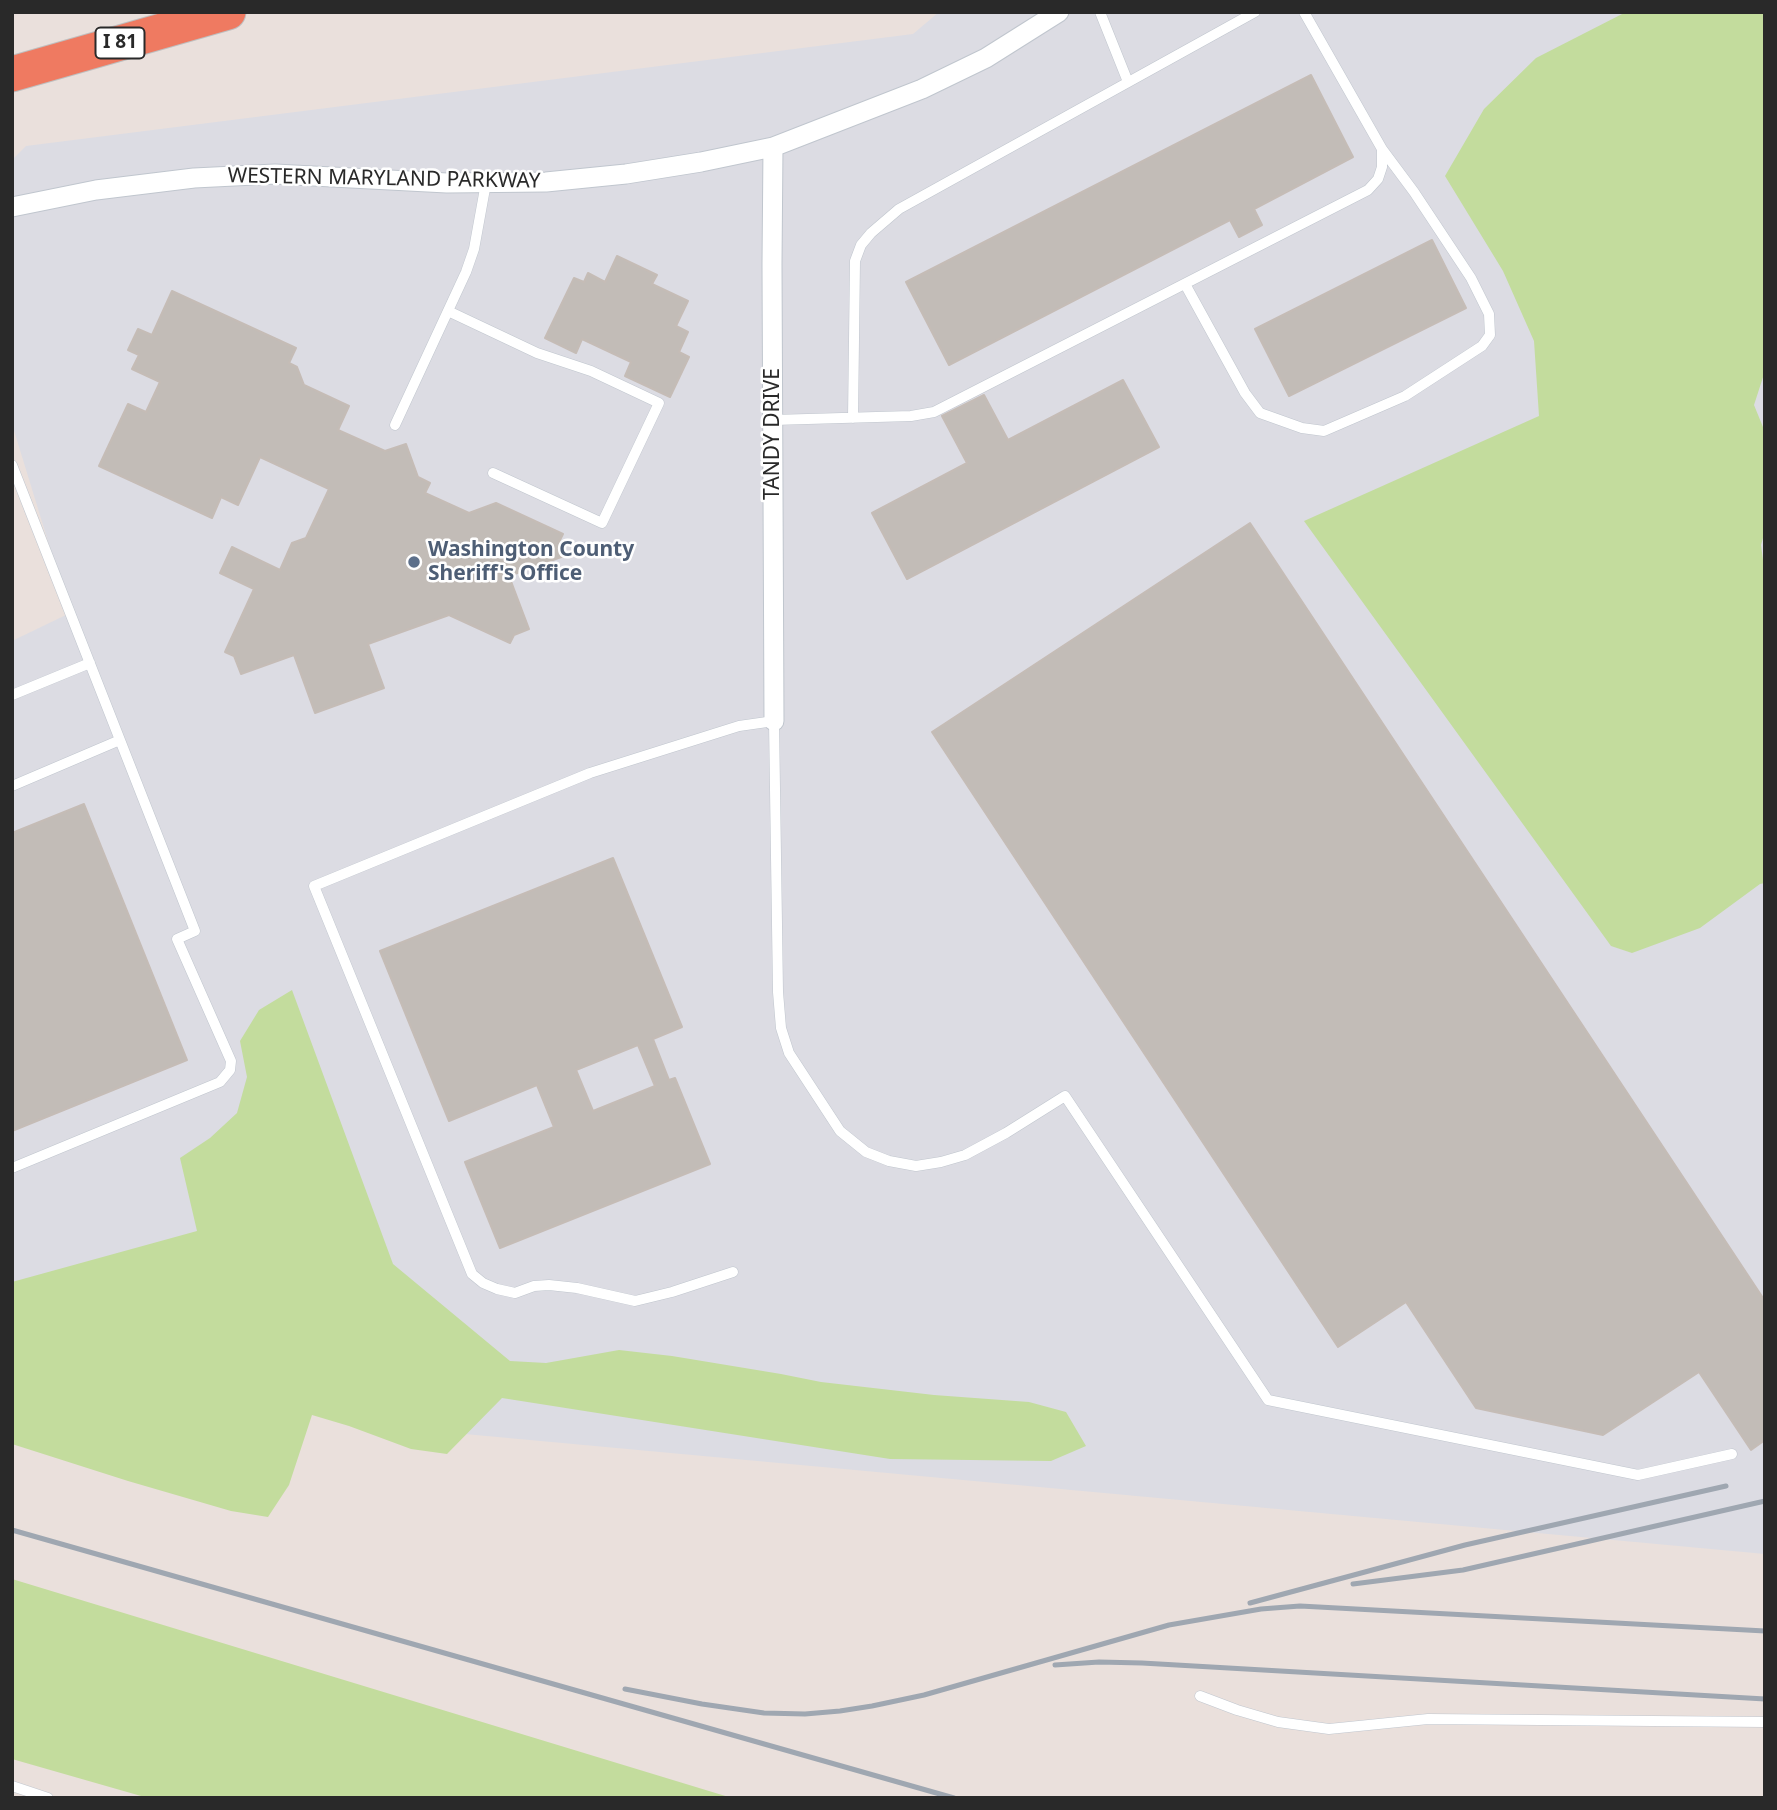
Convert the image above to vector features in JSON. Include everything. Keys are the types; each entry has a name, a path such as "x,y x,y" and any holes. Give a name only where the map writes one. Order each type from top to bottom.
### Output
{"highway":[{"name":"I 81","path":"12,75 228,12"}],"street":[{"name":"WESTERN MARYLAND PARKWAY","path":"12,207 96,190 194,178 275,174 447,183 546,183 701,162 773,147 922,89 986,58 1059,12"},
{"name":"TANDY DRIVE","path":"773,147 774,721"}],"lane":[{"path":"1100,12 1128,82"},
{"path":"853,418 855,261 861,245 871,233 899,209 1255,12"},
{"path":"1185,284 1245,393 1260,413 1302,428 1324,431 1405,396 1482,346 1490,335 1489,314 1471,278 1382,149 1304,12"},
{"path":"773,420 911,416 934,412 1368,190 1378,179 1382,167 1382,149"},
{"path":"395,425 474,249 486,183"},
{"path":"448,311 537,353 592,371 659,402 602,523 493,473"},
{"path":"12,465 195,931 177,939 231,1061 230,1070 220,1082 12,1168"},
{"path":"12,695 90,663"},
{"path":"733,1272 635,1301 549,1285 534,1286 515,1293 483,1283 472,1274 314,886 590,774 739,726 774,721 780,1028 789,1053 840,1130 866,1152 889,1161 916,1166 965,1155 1065,1096 1268,1400 1638,1475 1732,1454"},
{"path":"12,786 120,740"},
{"path":"1200,1696 1278,1722 1329,1729 1428,1719 1765,1723"},
{"path":"12,1786 48,1798"}],"shaded area":[{"path":"939,12 1765,12 1765,1554 454,1433 12,1369 12,641 70,613 12,424 12,160 26,146 913,34"}],"green space":[{"path":"1626,12 1765,12 1765,371 1754,405 1765,432 1765,531 1761,545 1765,575 1765,883 1700,928 1632,953 1611,946 1304,521 1539,416 1534,341 1503,271 1445,176 1484,109 1536,58"},
{"path":"292,990 393,1264 510,1361 546,1363 619,1350 672,1356 821,1382 934,1395 1029,1402 1066,1412 1086,1446 1051,1461 890,1459 502,1398 447,1454 411,1449 312,1415 289,1485 268,1517 231,1511 12,1444 12,1282 197,1231 180,1158 210,1138 237,1113 247,1077 240,1041 259,1010"},
{"path":"12,1579 732,1798 148,1798 12,1759"}],"building":[{"path":"1311,75 1353,157 1254,209 1262,225 1239,237 1230,220 949,365 906,282"},
{"path":"1432,240 1466,308 1289,396 1255,329"},
{"path":"617,256 657,275 652,284 688,301 676,326 688,332 679,352 689,357 670,397 625,376 631,362 582,339 576,353 545,338 574,278 584,282 588,273 605,282"},
{"path":"172,291 296,348 289,363 297,367 304,385 349,406 338,430 385,451 406,444 418,477 430,483 425,493 469,513 496,503 563,534 559,542 564,556 509,576 529,629 514,635 510,643 449,615 368,644 384,688 315,713 294,655 241,674 234,656 225,652 254,589 220,573 232,547 280,570 292,543 306,538 329,489 260,457 238,505 221,497 212,518 99,466 128,404 146,412 160,382 132,369 139,355 128,350 138,329 152,335"},
{"path":"1123,380 1159,447 907,579 872,513 967,463 942,416 984,395 1008,440"},
{"path":"1250,523 1765,1301 1765,1440 1751,1450 1699,1372 1603,1435 1476,1408 1406,1302 1338,1347 932,732"},
{"path":"84,804 187,1060 12,1131 12,833"},
{"path":"613,858 682,1027 653,1039 669,1080 675,1078 710,1164 500,1248 465,1162 554,1127 537,1085 449,1121 380,951","holes":["638,1045 655,1086 593,1111 576,1070"]}],"railway":[{"path":"1250,1603 1465,1545 1726,1486"},
{"path":"1353,1584 1463,1570 1765,1501"},
{"path":"12,1530 954,1798"},
{"path":"625,1689 764,1713 840,1711 924,1695 1169,1625 1261,1609 1300,1606 1765,1631"},
{"path":"1055,1665 1142,1663 1765,1699"}],"place":[{"name":"Washington County Sheriff's Office","path":"414,562"}]}
